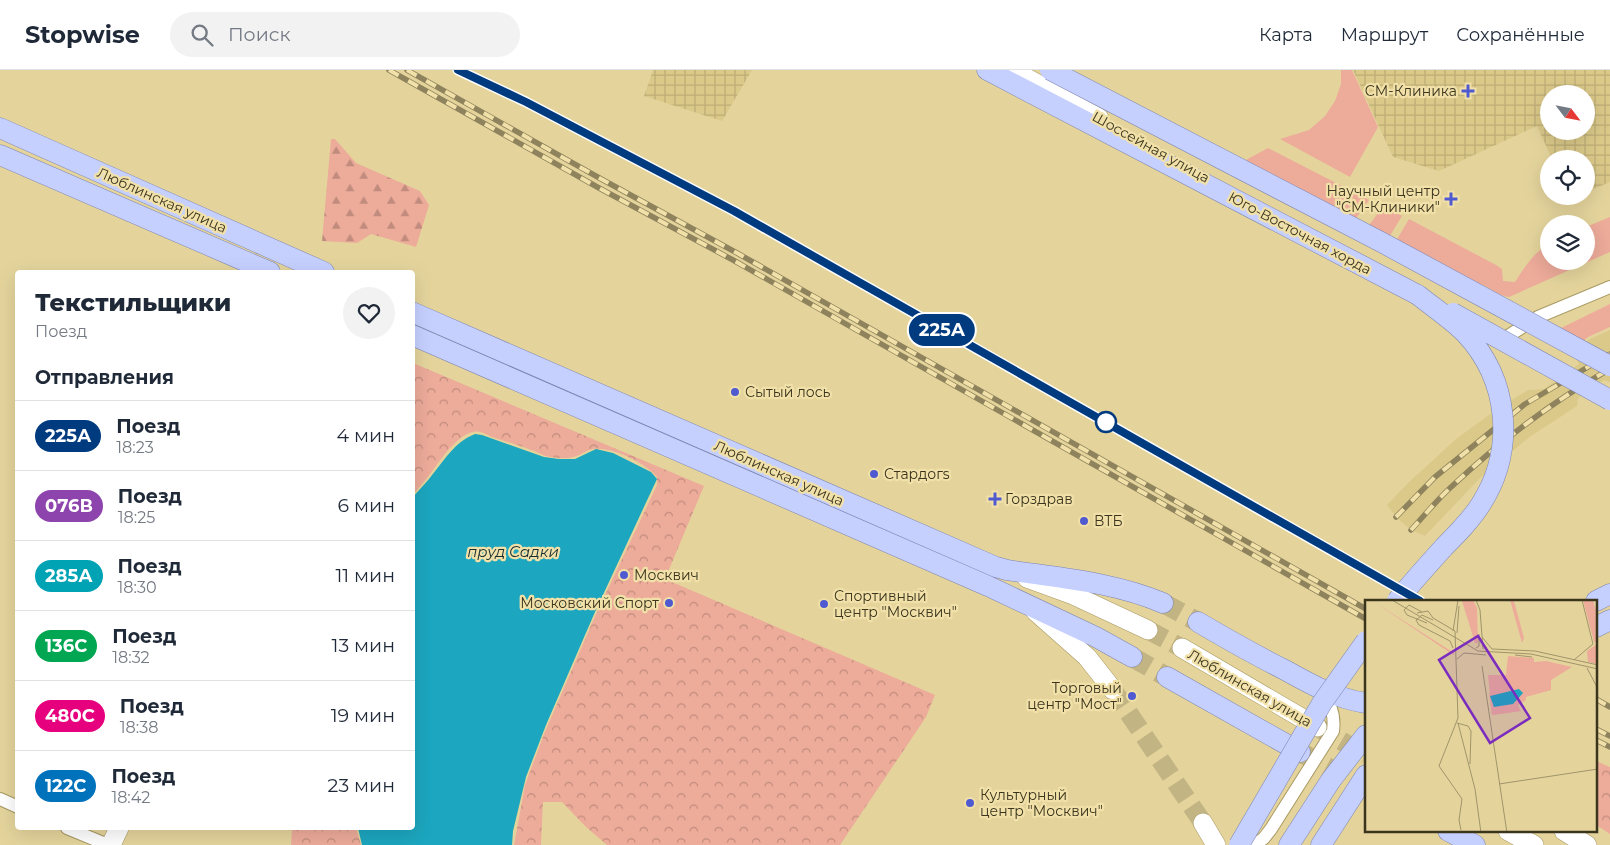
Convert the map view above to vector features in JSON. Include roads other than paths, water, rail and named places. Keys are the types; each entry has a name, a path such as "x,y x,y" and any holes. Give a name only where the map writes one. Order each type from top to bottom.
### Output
{"main road":[{"name":"Юго-Восточная хорда","path":"987,70 1418,295 1610,400"},
{"name":"Шоссейная улица","path":"1012,70 1555,365"},
{"name":"Юго-Восточная хорда","path":"1050,70 1374,238 1610,366"},
{"name":"Люблинская улица","path":"0,128 320,270"},
{"name":"Люблинская улица","path":"0,155 265,270"},
{"path":"1398,600 1415,578 1466,524 1481,505 1492,485 1504,438 1503,413 1498,388 1491,368 1464,332 1418,295"},
{"name":"Люблинская улица","path":"415,313 946,546 1071,594 1148,630"},
{"name":"Люблинская улица","path":"415,335 1029,605 1096,637 1132,658"},
{"path":"1587,353 1610,362"},
{"path":"1008,570 1110,586 1144,594 1163,603"},
{"path":"1598,600 1610,594"},
{"path":"1029,605 1087,657 1113,690"},
{"path":"1598,627 1610,620"},
{"path":"1198,622 1240,647 1314,686 1346,699 1365,703"},
{"path":"1239,845 1322,703 1365,642"},
{"name":"Люблинская улица","path":"1182,648 1317,727"},
{"path":"1167,677 1300,752"},
{"path":"1289,845 1331,780 1365,736"},
{"path":"1321,845 1365,777"},
{"path":"110,845 117,830"},
{"path":"1450,832 1476,845"},
{"path":"1510,832 1534,845"},
{"path":"1566,832 1587,845"}],"street":[{"path":"1505,338 1538,317 1610,287"},
{"path":"1255,845 1271,829 1333,731 1334,715 1331,705 1314,686"},
{"path":"0,800 15,806"},
{"path":"72,830 110,845"},
{"path":"1210,834 1229,845"}],"water":[{"name":"пруд Садки","path":"475,434 482,435 544,457 559,459 575,459 596,449 613,453 651,472 657,479 595,612 546,725 526,777 513,831 512,845 362,845 358,830 415,830 415,495 455,447"}],"tunnel":[{"path":"1163,603 1198,622"},
{"path":"1148,630 1182,648"},
{"path":"1132,657 1167,677"},
{"path":"1113,690 1203,823"},
{"path":"1317,727 1365,754"},
{"path":"1300,752 1365,788"}],"railway":[{"path":"389,70 599,188 733,260 1365,618"},
{"path":"407,70 737,253 1365,608"},
{"path":"457,70 526,103 733,211 1418,600"},
{"path":"1396,517 1435,477 1525,404 1610,354"},
{"path":"1411,530 1450,488 1487,455 1547,409 1610,369"},
{"path":"1598,700 1610,707"},
{"path":"1598,730 1610,736"},
{"path":"1598,741 1610,747"}],"train":[{"name":"225А","path":"458,70 526,102 734,211 1418,600"}],"place":[{"name":"СМ-Клиника","path":"1468,91"},
{"name":"Научный центр \"СМ-Клиники\"","path":"1451,199"},
{"name":"Сытый лось","path":"735,392"},
{"name":"Стардогs","path":"874,474"},
{"name":"Горздрав","path":"995,499"},
{"name":"ВТБ","path":"1084,521"},
{"name":"Москвич","path":"624,575"},
{"name":"Московский Спорт","path":"669,603"},
{"name":"Спортивный центр \"Москвич\"","path":"824,604"},
{"name":"Торговый центр \"Мост\"","path":"1132,696"},
{"name":"Культурный центр \"Москвич\"","path":"970,803"}]}
